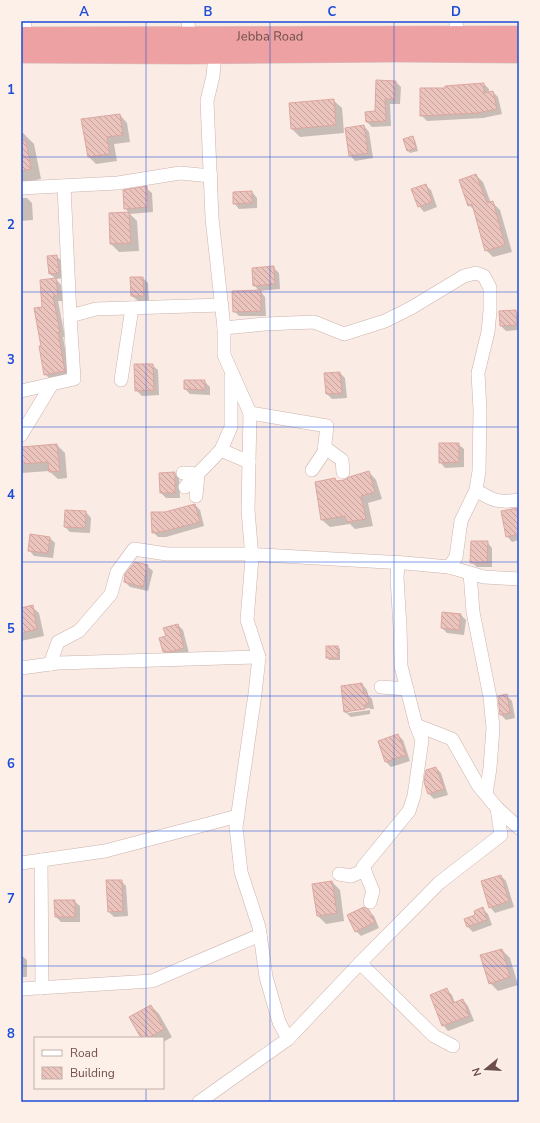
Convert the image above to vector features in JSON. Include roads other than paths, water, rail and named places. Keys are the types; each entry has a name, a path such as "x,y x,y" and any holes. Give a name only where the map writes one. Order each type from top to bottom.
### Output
{"highway":[{"name":"Jebba Road","path":"23,37 189,29 457,28 519,36"},
{"path":"23,37 215,54 519,52"}],"street":[{"path":"215,54 214,76 207,101 212,218 222,305 224,355 250,413 248,510 252,554 247,620 259,657 236,827 241,872 259,927 266,977 280,1022 288,1039"},
{"path":"21,188 118,183 180,173 211,176"},
{"path":"21,391 74,379 64,186"},
{"path":"224,328 314,322 344,334 385,321 411,308 464,276 476,273 484,276 490,288 490,311 488,332 478,373 480,410 479,471 476,490 462,521 456,557 449,567"},
{"path":"70,316 96,309 222,305"},
{"path":"120,380 132,308"},
{"path":"185,487 221,450 231,427 231,371"},
{"path":"22,435 52,384"},
{"path":"250,413 327,426 324,452 312,470"},
{"path":"324,447 342,460 343,472"},
{"path":"221,450 249,462"},
{"path":"183,473 198,474"},
{"path":"196,496 198,474"},
{"path":"476,490 491,500 506,502 519,500"},
{"path":"50,664 58,642 79,631 111,594 117,572 134,549 167,554 252,554 398,562 449,567 484,577 519,579"},
{"path":"370,902 373,891 363,866 409,811 414,796 422,740 416,725 401,666 397,578 398,562"},
{"path":"470,573 473,612 490,697 493,728 490,768 486,794"},
{"path":"21,668 50,664 259,657"},
{"path":"381,687 406,689"},
{"path":"416,725 452,739 478,785 497,808 519,828"},
{"path":"199,1102 288,1039 439,883 501,836 497,808"},
{"path":"21,863 105,851 238,816"},
{"path":"41,860 42,988"},
{"path":"339,874 352,876 364,870"},
{"path":"21,989 152,981 260,934"},
{"path":"360,963 434,1036 453,1046"}]}
